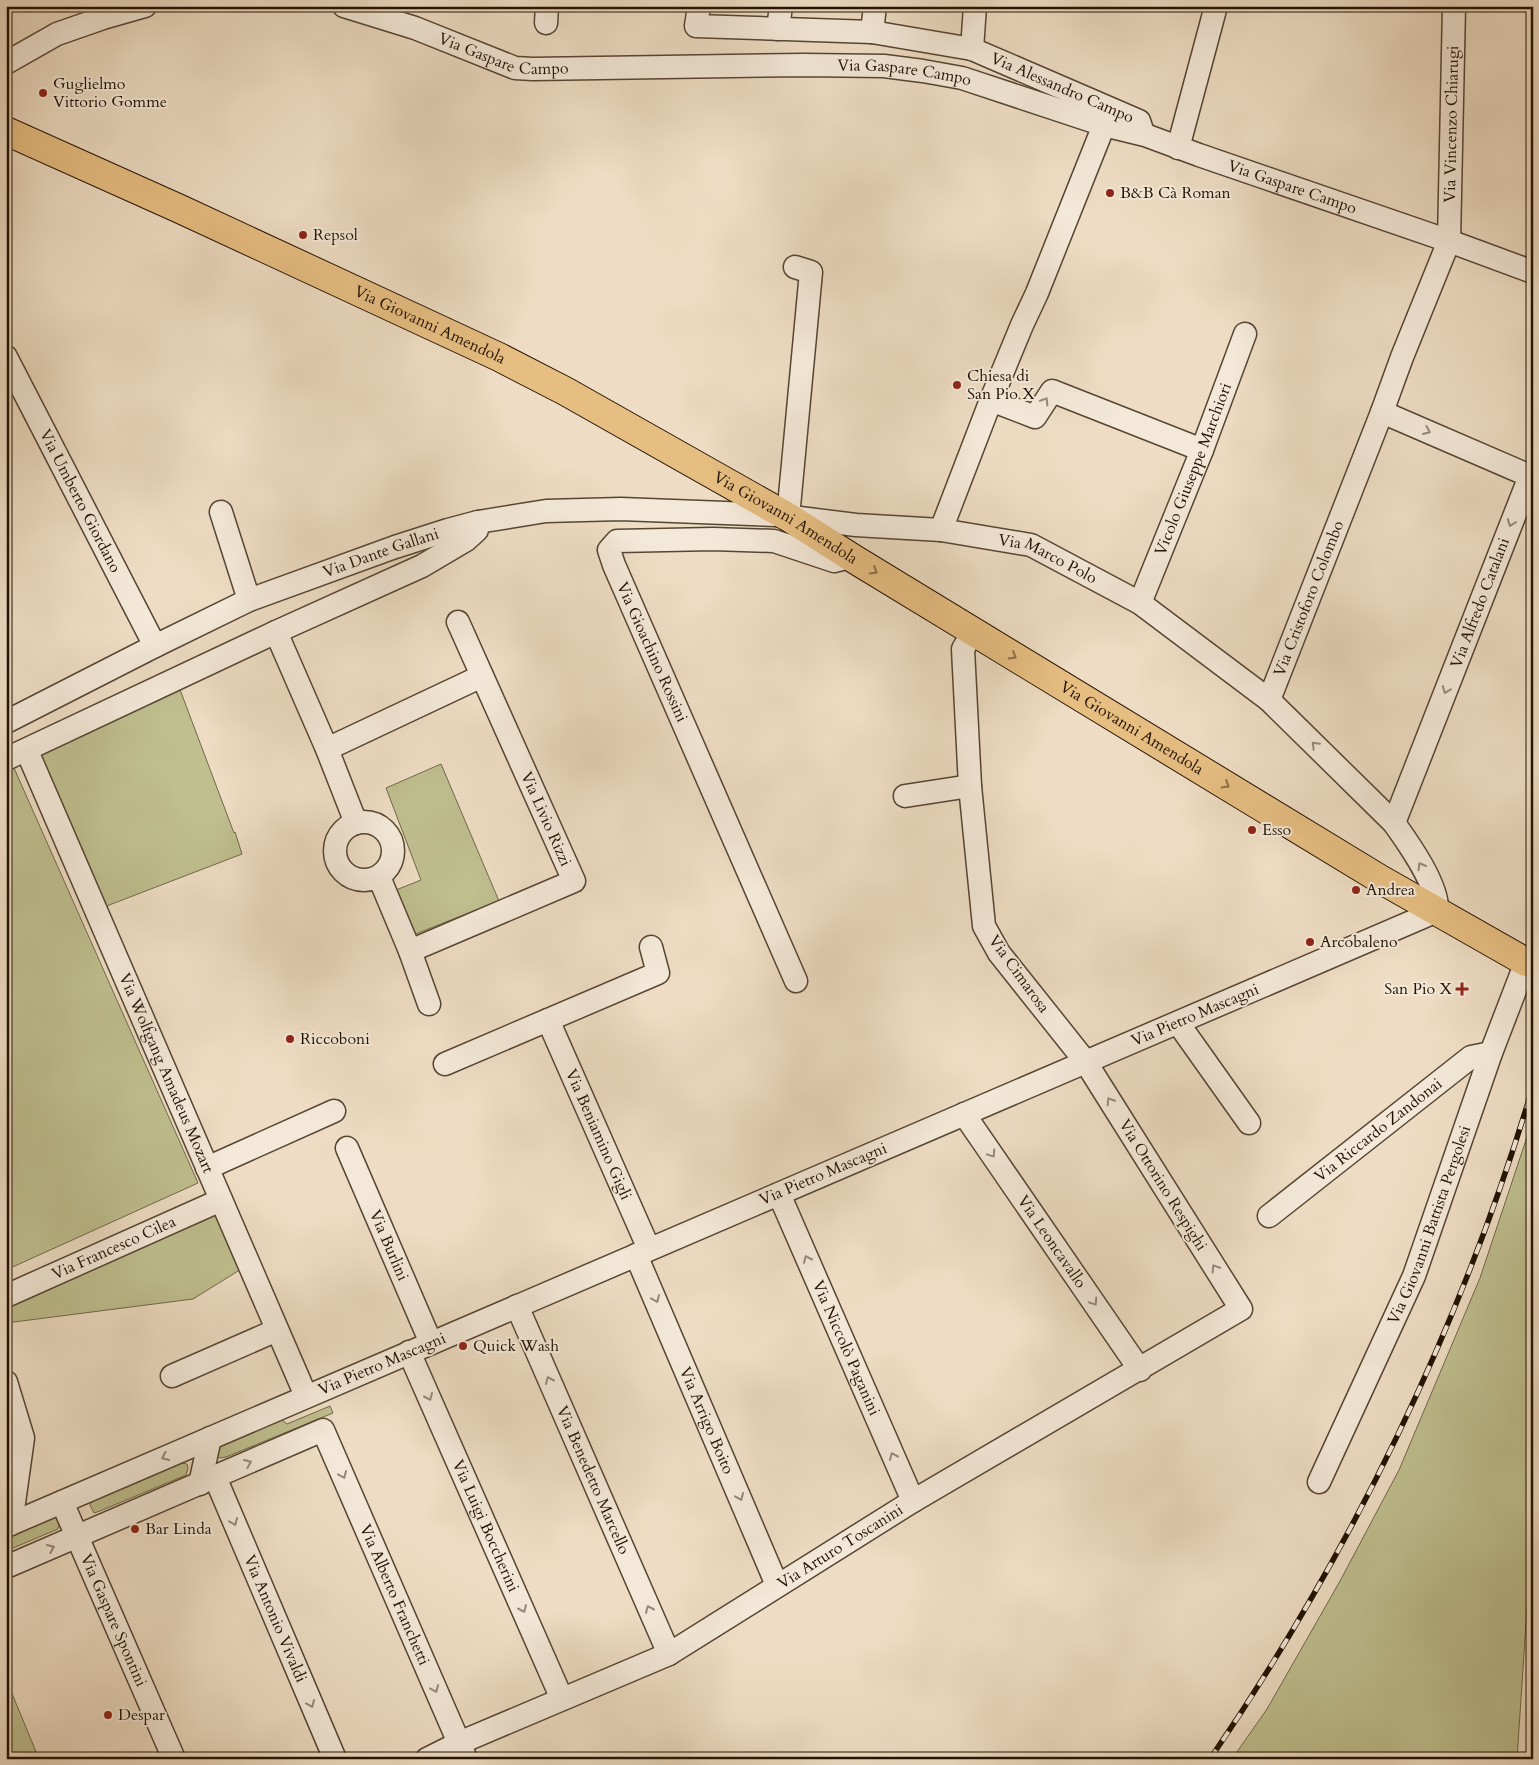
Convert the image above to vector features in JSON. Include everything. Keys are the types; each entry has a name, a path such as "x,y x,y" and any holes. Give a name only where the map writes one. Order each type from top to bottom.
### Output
{"main road":[{"name":"Via Giovanni Amendola","path":"6,131 180,209 499,357 565,391 788,517 973,632 1333,850 1529,963"}],"street":[{"path":"6,63 57,34 145,6"},
{"name":"Via Gaspare Campo","path":"344,6 415,28 514,68 884,66 962,78 1104,125 1145,135 1533,272"},
{"name":"Via Alessandro Campo","path":"698,6 696,26 872,32 972,49 1139,120 1145,135"},
{"path":"778,29 781,6"},
{"path":"872,32 875,6"},
{"name":"Via Alessandro Campo","path":"972,49 976,6"},
{"path":"1178,148 1216,6"},
{"name":"Via Vincenzo Chiarugi","path":"1449,241 1454,6"},
{"path":"941,530 991,400 1038,290 1104,125"},
{"name":"Via Cristoforo Colombo","path":"1269,700 1449,241"},
{"path":"788,517 811,272 795,267"},
{"name":"Vicolo Giuseppe Marchiori","path":"1140,603 1202,450 1245,334"},
{"name":"Via Umberto Giordano","path":"6,357 155,646"},
{"path":"991,400 1036,417 1052,391 1202,450"},
{"name":"Via Alfredo Catalani","path":"1382,412 1530,476 1394,823"},
{"name":"Via Dante Gallani","path":"6,722 249,600 395,546 478,522 546,511 621,509 788,517"},
{"path":"221,512 249,600"},
{"name":"Via Marco Polo","path":"788,517 941,530 1032,544 1140,603 1269,700"},
{"path":"16,755 276,632 422,566 466,540 477,530 478,522"},
{"name":"Via Gioachino Rossini","path":"796,981 609,550 617,541 713,539 774,541 834,561 842,559 846,554"},
{"name":"Via Livio Rizzi","path":"410,951 574,881 458,622"},
{"path":"276,632 327,749 356,823"},
{"name":"Via Cimarosa","path":"973,632 963,649 970,786 984,926 1000,953 1085,1062"},
{"path":"327,749 482,676"},
{"path":"1269,700 1394,823 1430,881 1437,902 1436,911"},
{"name":"Via Wolfgang Amadeus Mozart","path":"16,755 207,1168 306,1396"},
{"path":"905,796 970,786"},
{"path":"366,822 375,824 383,829 393,844 394,854 386,871 379,877 370,880 350,877 342,871 337,863 336,843 340,834 356,823 366,822"},
{"path":"379,877 410,951 428,1004"},
{"name":"Via Pietro Mascagni","path":"9,1525 1436,911"},
{"path":"445,1064 658,973 651,947"},
{"name":"Via Giovanni Battista Pergolesi","path":"1319,1482 1414,1276 1491,1052 1529,963"},
{"name":"Via Beniamino Gigli","path":"548,1020 643,1252"},
{"path":"1178,1023 1249,1123"},
{"name":"Via Riccardo Zandonai","path":"1269,1216 1471,1057 1491,1052"},
{"name":"Via Ottorino Respighi","path":"1085,1062 1241,1310"},
{"path":"207,1168 334,1112"},
{"name":"Via Leoncavallo","path":"964,1114 1140,1370"},
{"name":"Via Burlini","path":"347,1148 431,1343"},
{"name":"Via Niccolò Paganini","path":"779,1194 913,1501"},
{"name":"Via Francesco Cilea","path":"6,1296 221,1200"},
{"name":"Via Arrigo Boito","path":"643,1252 777,1585"},
{"name":"Via Benedetto Marcello","path":"517,1306 669,1654"},
{"name":"Via Arturo Toscanini","path":"427,1759 462,1751 562,1699 669,1654 913,1501 1241,1310"},
{"path":"172,1376 277,1330"},
{"name":"Via Luigi Boccherini","path":"409,1352 562,1699"},
{"name":"Via Pietro Mascagni","path":"6,1382 23,1438 9,1525"},
{"name":"Via Alberto Franchetti","path":"207,1480 323,1430 462,1751"},
{"path":"6,1567 207,1480 210,1438"},
{"name":"Via Antonio Vivaldi","path":"207,1480 335,1759"},
{"path":"62,1502 76,1537"},
{"name":"Via Gaspare Spontini","path":"76,1537 174,1759"}],"green space":[{"path":"176,679 242,854 104,907 33,748"},
{"path":"10,759 198,1183 6,1270 6,761"},
{"path":"441,764 499,901 413,935 396,890 421,880 386,788"},
{"path":"1533,1119 1533,1518 1517,1759 1232,1759 1267,1709 1340,1581 1399,1470 1480,1278"},
{"path":"217,1209 243,1268 193,1299 6,1323 6,1304"},
{"path":"330,1406 333,1413 226,1457 220,1458 217,1456 219,1444 281,1419 287,1424"},
{"path":"178,1462 187,1464 186,1475 94,1513 90,1505 93,1498"},
{"path":"55,1516 60,1522 58,1529 6,1551 6,1535"},
{"path":"6,1679 39,1759 6,1759"}],"railway":[{"path":"1210,1759 1310,1601 1398,1435 1437,1350 1472,1263 1505,1175 1533,1086"}],"place":[{"name":"Guglielmo Vittorio Gomme","path":"43,93"},
{"name":"B&B Cà Roman","path":"1110,193"},
{"name":"Repsol","path":"303,235"},
{"name":"Chiesa di San Pio X","path":"957,385"},
{"name":"Esso","path":"1252,830"},
{"name":"Andrea","path":"1356,890"},
{"name":"Arcobaleno","path":"1310,942"},
{"name":"San Pio X","path":"1462,989"},
{"name":"Riccoboni","path":"290,1039"},
{"name":"Quick Wash","path":"463,1346"},
{"name":"Bar Linda","path":"135,1529"},
{"name":"Despar","path":"108,1715"}]}
